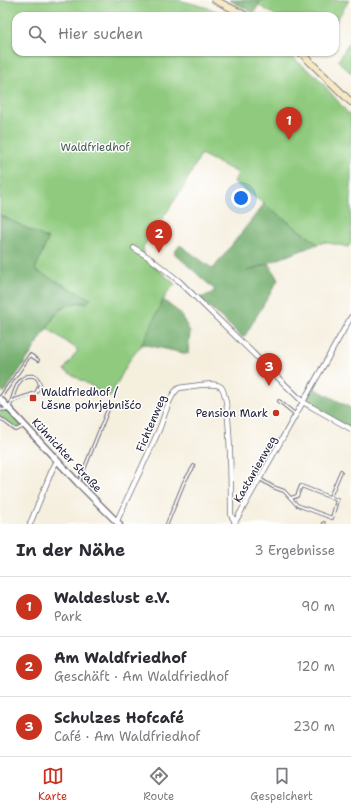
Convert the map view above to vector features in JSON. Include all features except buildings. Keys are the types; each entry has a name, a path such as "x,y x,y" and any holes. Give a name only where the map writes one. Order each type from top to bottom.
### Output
{"main road":[{"path":"215,0 239,12"},
{"path":"304,56 351,102"}],"street":[{"path":"134,248 179,281 303,402 351,429"},
{"name":"Kastanienweg","path":"235,523 351,317"},
{"name":"Fichtenweg","path":"118,523 124,504 159,430 172,397 179,388 210,384 221,387 224,390 229,428 231,515 235,523"},
{"name":"Kühnichter Straße","path":"0,399 10,406 25,426 57,461 118,523"},
{"path":"30,524 57,461"}],"lane":[{"path":"0,399 30,355 38,360"},
{"path":"0,410 10,406 15,400 36,392 40,385 37,378 32,376 23,378 15,388 10,406"},
{"path":"279,401 296,415"},
{"path":"78,483 109,407"},
{"path":"0,418 16,430 25,426"},
{"path":"167,524 184,482 194,466"},
{"path":"330,497 342,471"},
{"path":"260,479 273,487 284,491 297,505 332,518 337,500 301,486 297,496 291,498"}],"green space":[{"name":"Waldfriedhof","path":"0,0 179,0 212,9 218,12 12,12 12,56 291,56 319,79 351,117 351,243 348,247 325,242 318,244 234,182 238,173 201,154 183,188 143,247 144,258 175,284 167,293 142,344 129,361 110,397 64,370 78,350 47,328 58,312 62,309 72,304 86,303 91,299 34,270 48,239 0,215"},
{"path":"229,0 261,0 255,12"},
{"path":"261,0 349,0 339,16 339,12 270,12 258,5"},
{"path":"351,40 351,73 338,61"},
{"path":"264,204 318,244 247,271 269,264 278,280 243,338 200,298 215,290 174,253 180,245 213,269"},
{"path":"0,215 48,239 35,270 91,299 86,303 79,302 66,305 57,312 4,393 0,388"},
{"path":"163,300 180,313 190,332 188,354 142,344"},
{"path":"312,387 351,408 351,429 304,402"},
{"path":"0,399 25,426 16,430 0,418"}],"place":[{"name":"Waldeslust e.V.","path":"289,140"},
{"name":"Am Waldfriedhof","path":"159,253"},
{"name":"Schulzes Hofcafé","path":"269,386"},
{"name":"Waldfriedhof / Lěsne pohrjebnišćo","path":"33,398"},
{"name":"Pension Mark","path":"276,413"}]}
